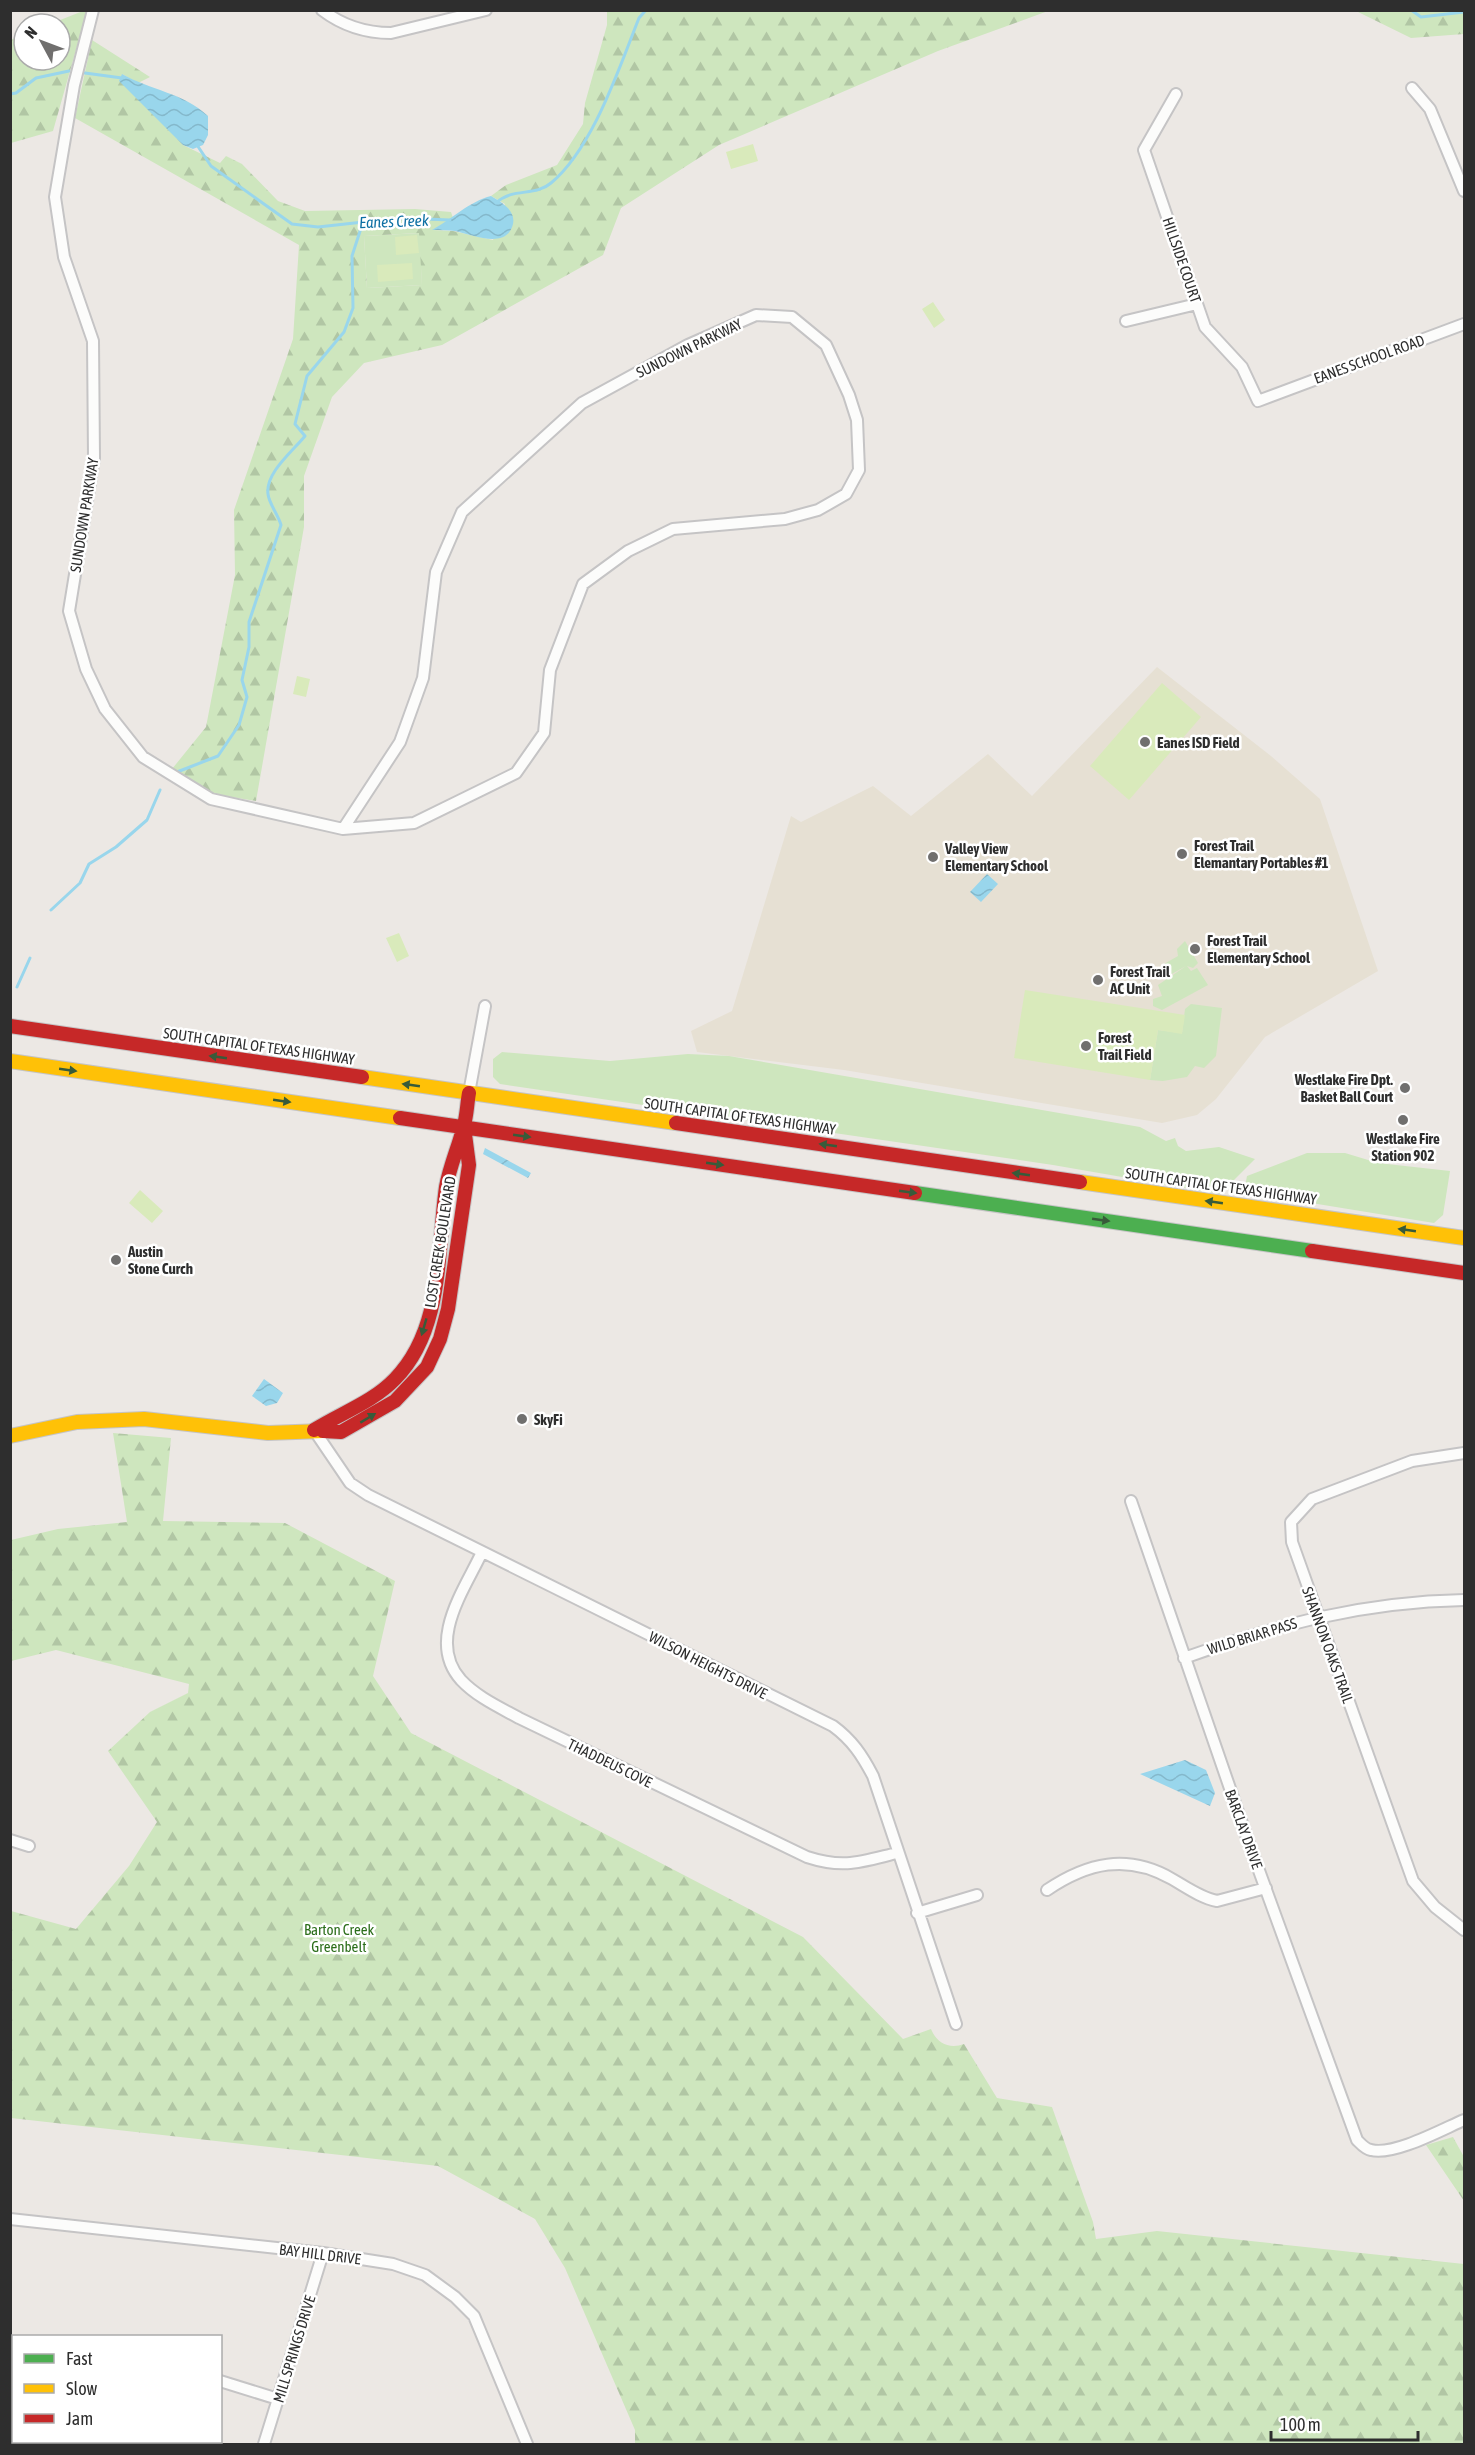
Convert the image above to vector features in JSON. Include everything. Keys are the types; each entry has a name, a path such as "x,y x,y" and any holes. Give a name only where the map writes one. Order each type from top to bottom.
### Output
{"main road":[{"name":"SOUTH CAPITAL OF TEXAS HIGHWAY","path":"10,1026 1464,1238"},
{"path":"10,1062 1464,1273"},
{"name":"LOST CREEK BOULEVARD","path":"10,1436 77,1422 144,1419 268,1433 314,1430 341,1432 395,1401 427,1367 440,1339 454,1275 469,1165 464,1127 469,1093"}],"street":[{"name":"SUNDOWN PARKWAY","path":"93,10 74,85 55,197 63,257 93,341 94,458 69,611 86,669 105,709 143,757 211,799 343,829 414,823 516,773 544,733 550,670 583,584 628,551 673,529 785,519 818,510 846,494 859,470 857,420 849,394 826,345 792,316 756,315 688,345 582,403 462,512 436,572 423,678 400,742 343,829"},
{"path":"322,10 351,27 377,33 391,33 486,10"},
{"path":"1412,88 1430,109 1464,191"},
{"name":"HILLSIDE COURT","path":"1176,94 1144,150 1205,327 1242,367 1258,401 1275,395"},
{"path":"1126,321 1197,304"},
{"name":"EANES SCHOOL ROAD","path":"1275,395 1464,324"},
{"name":"LOST CREEK BOULEVARD","path":"469,1093 485,1006"},
{"name":"WILSON HEIGHTS DRIVE","path":"314,1430 350,1483 368,1495 833,1726 856,1745 873,1776 956,2024"},
{"name":"SHANNON OAKS TRAIL","path":"1464,1453 1412,1461 1312,1499 1291,1519 1292,1542 1413,1881 1435,1907 1464,1930"},
{"name":"BARCLAY DRIVE","path":"1131,1501 1184,1658 1357,2140 1369,2150 1381,2151 1402,2146 1464,2120"},
{"name":"THADDEUS COVE","path":"482,1552 454,1610 447,1641 453,1669 474,1692 519,1718 807,1857 828,1864 844,1865 897,1853"},
{"name":"WILD BRIAR PASS","path":"1184,1658 1262,1630 1318,1616 1414,1601 1464,1600"},
{"path":"10,1840 29,1846"},
{"path":"1047,1890 1084,1868 1106,1864 1131,1865 1151,1870 1217,1901 1266,1888"},
{"path":"917,1913 977,1895"},
{"name":"BAY HILL DRIVE","path":"10,2219 323,2253 393,2264 425,2275 455,2297 474,2316 486,2340 526,2444"},
{"name":"MILL SPRINGS DRIVE","path":"264,2445 323,2253"},
{"path":"222,2382 278,2399"}],"shaded area":[{"path":"1157,667 1271,756 1320,799 1378,971 1265,1037 1216,1099 1197,1115 1162,1123 844,1070 697,1052 691,1031 732,1011 791,816 801,822 873,786 911,816 988,754 1032,796"}],"green space":[{"path":"87,11 72,64 72,15"},
{"path":"607,11 1048,11 938,51 719,145 621,208 603,255 442,345 364,363 332,397 304,476 304,527 256,801 213,794 172,769 206,727 235,575 234,510 293,339 299,245 75,118 92,40 150,77 138,83 122,74 183,145 220,163 226,156 242,164 278,201 305,211 415,209 451,212 453,218 433,230 453,231 493,240 505,204 491,196 506,185 557,165 583,124 585,103 607,25","holes":["419,233 422,285 367,288 364,236"]},
{"path":"1356,11 1464,11 1464,34 1411,38"},
{"path":"12,39 12,72 70,72 53,131 11,143 10,40"},
{"path":"753,144 758,161 731,169 726,152"},
{"path":"420,233 422,285 367,288 364,236"},
{"path":"417,235 419,253 396,255 395,237"},
{"path":"412,263 413,279 378,282 377,265"},
{"path":"933,302 945,320 934,328 922,309"},
{"path":"297,676 310,679 306,697 293,694"},
{"name":"Eanes ISD Field","path":"1162,683 1201,717 1129,800 1090,766"},
{"path":"399,933 409,956 397,962 386,938"},
{"path":"1185,941 1198,963 1193,968 1187,966 1191,971 1197,968 1208,985 1162,1010 1153,1006 1153,999 1162,996 1158,985 1186,966 1170,975 1164,964 1178,956 1177,949"},
{"name":"Forest Trail Field","path":"1025,990 1185,1015 1182,1034 1158,1030 1150,1080 1014,1058"},
{"path":"1191,1004 1222,1008 1216,1056 1204,1068 1195,1066 1187,1077 1163,1081 1150,1080 1158,1030 1182,1033 1185,1009"},
{"path":"502,1052 610,1061 688,1054 729,1056 1140,1127 1166,1141 1175,1138 1178,1146 1186,1151 1219,1147 1255,1159 1220,1194 1053,1165 500,1084 493,1077 493,1059"},
{"path":"1307,1153 1345,1153 1378,1163 1450,1171 1443,1215 1434,1223 1244,1192 1247,1176"},
{"path":"140,1190 163,1211 152,1223 129,1203"},
{"name":"Barton Creek Greenbelt","path":"113,1433 171,1438 163,1521 285,1523 395,1581 373,1676 411,1733 803,1937 903,2039 931,2029 944,2044 954,2046 964,2044 997,2098 1052,2107 1093,2222 1096,2239 1157,2231 1464,2264 1464,2444 635,2444 635,2430 565,2268 535,2219 438,2166 11,2118 11,1911 76,1929 129,1866 157,1822 108,1751 150,1712 188,1693 189,1684 56,1650 11,1661 11,1540 58,1529 127,1522"},
{"path":"1453,2137 1464,2157 1464,2201 1426,2145"}],"water":[{"path":"122,74 199,108 208,116 208,135 203,145 193,149 183,145 119,81"},
{"path":"491,196 507,207 512,215 513,224 510,232 504,237 488,239 455,231 432,230 468,206"},
{"path":"987,874 998,884 981,902 970,892"},
{"path":"485,1148 531,1173 528,1178 483,1154"},
{"path":"264,1379 283,1393 277,1403 266,1406 252,1396"},
{"path":"1185,1760 1206,1770 1215,1793 1210,1806 1140,1774"}],"waterway":[{"name":"Eanes Creek","path":"496,203 510,195 545,187 566,168 592,129 639,18 646,10"},
{"name":"Eanes Creek","path":"1411,10 1421,17 1464,12"},
{"name":"Eanes Creek","path":"10,94 16,93 36,78 64,72"},
{"name":"Eanes Creek","path":"85,73 122,78"},
{"name":"Eanes Creek","path":"197,145 211,166 292,224 318,227 400,218 450,220"},
{"path":"177,772 218,756 239,725 247,697 242,680 249,647 249,622 281,525 269,498 268,486 275,470 305,436 295,424 307,376 344,332 353,308 352,256 363,222"},
{"path":"51,910 80,883 89,864 116,847 147,820 160,790"},
{"path":"17,987 30,958"}],"traffic: fast":[{"path":"915,1193 1312,1251"}],"traffic: slow":[{"path":"10,1061 400,1118"},
{"path":"362,1077 676,1123"},
{"path":"1080,1182 1464,1238"},
{"path":"10,1436 77,1422 144,1419 268,1433 323,1431"}],"traffic: jam":[{"path":"10,1026 362,1077"},
{"path":"314,1430 367,1401 386,1387 411,1359 422,1337 436,1288 446,1187 466,1117 469,1093"},
{"path":"400,1118 915,1193"},
{"path":"676,1123 1080,1182"},
{"path":"323,1431 341,1432 395,1401 427,1367 440,1339 448,1309 469,1165 464,1127"},
{"path":"1312,1251 1464,1273"}],"place":[{"name":"Eanes ISD Field","path":"1145,742"},
{"name":"Forest Trail Elemantary Portables #1","path":"1182,854"},
{"name":"Valley View Elementary School","path":"933,857"},
{"name":"Forest Trail Elementary School","path":"1195,949"},
{"name":"Forest Trail AC Unit","path":"1098,980"},
{"name":"Forest Trail Field","path":"1086,1046"},
{"name":"Westlake Fire Dpt. Basket Ball Court","path":"1405,1088"},
{"name":"Westlake Fire Station 902","path":"1403,1120"},
{"name":"Austin Stone Curch","path":"116,1260"},
{"name":"SkyFi","path":"522,1419"}]}
